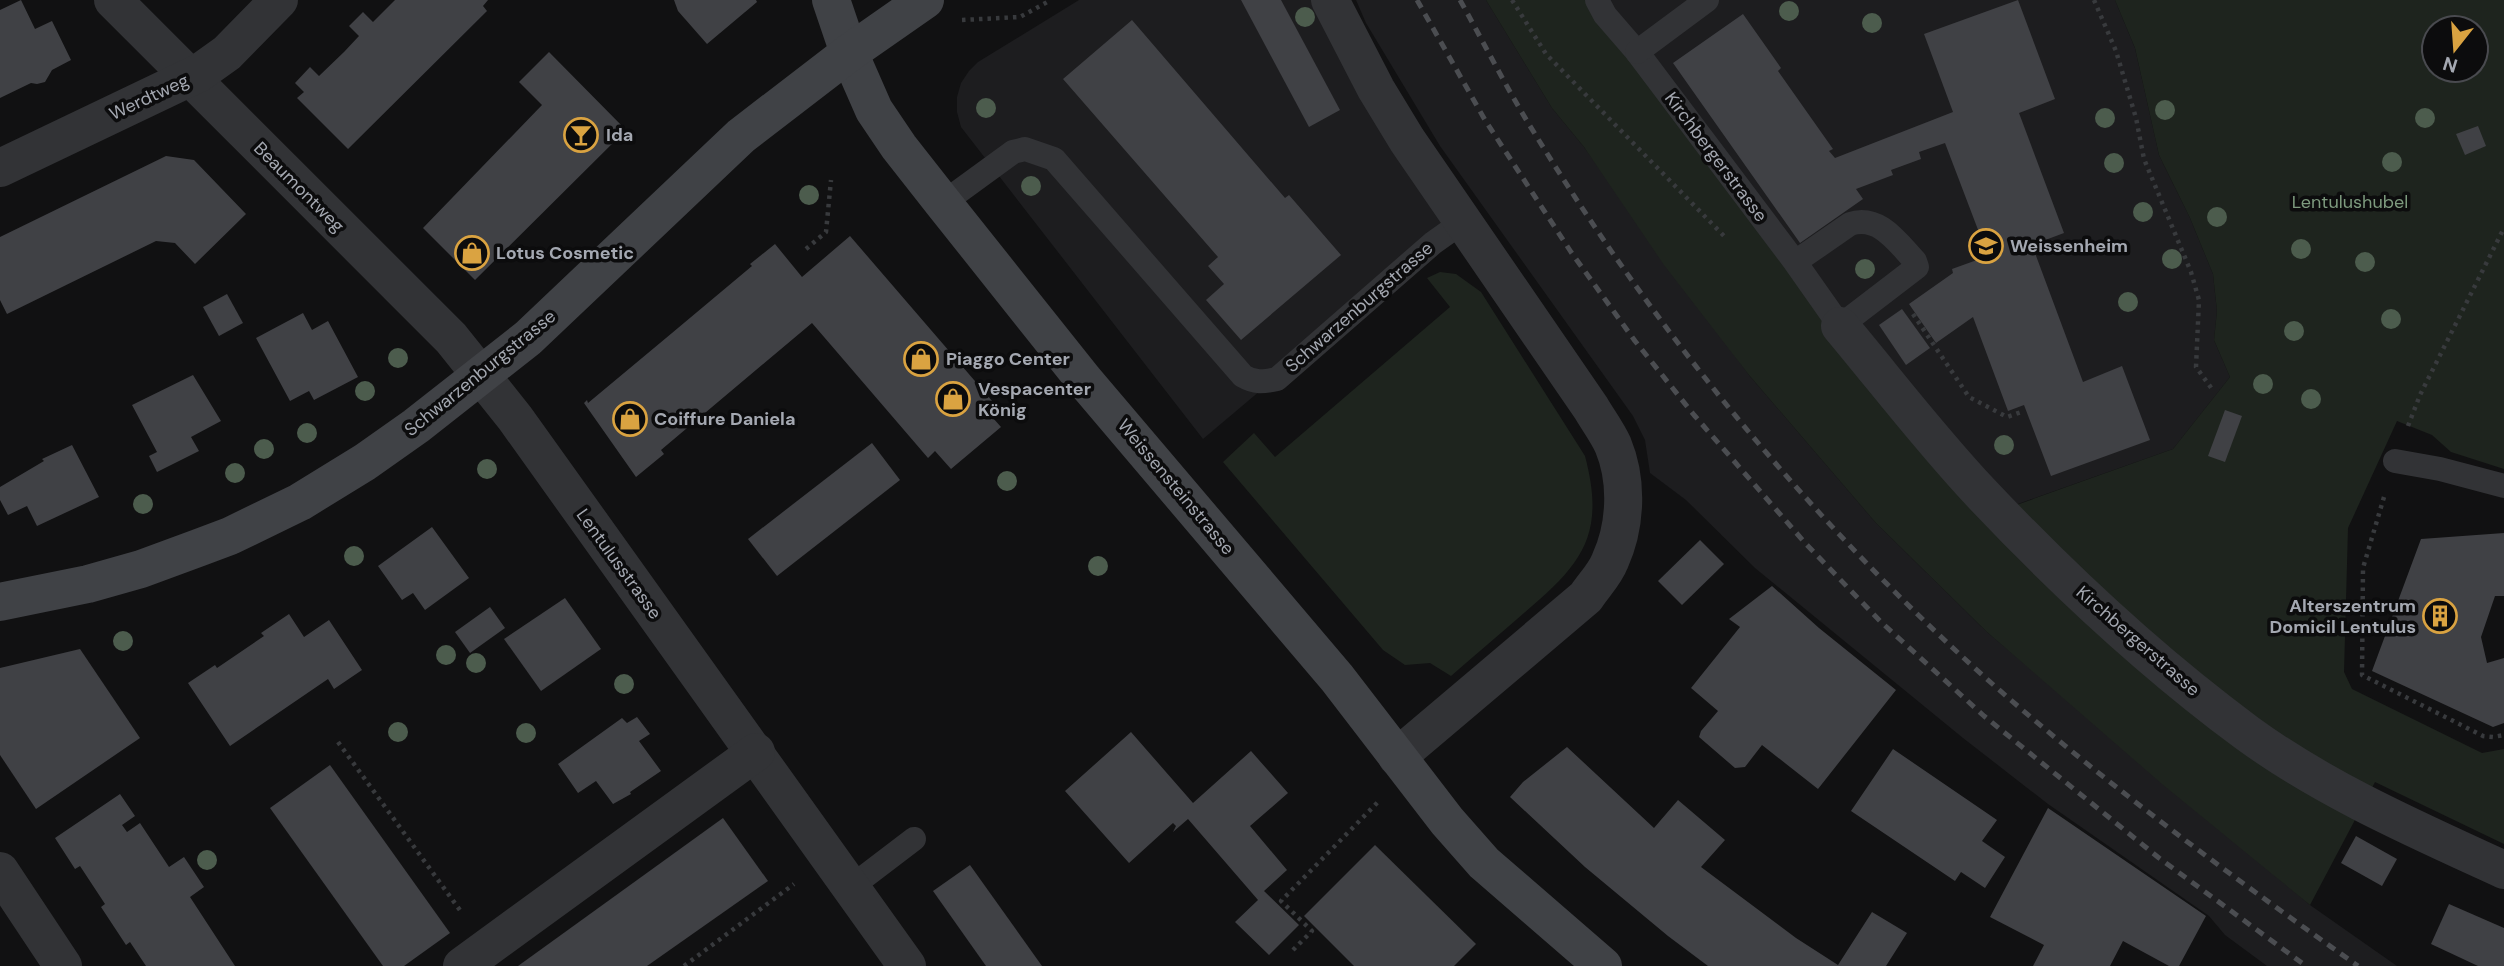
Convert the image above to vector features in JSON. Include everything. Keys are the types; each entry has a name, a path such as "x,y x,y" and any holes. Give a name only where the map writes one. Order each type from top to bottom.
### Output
{"main road":[{"name":"Weissensteinstrasse","path":"831,0 849,53 874,110 899,148 1084,380 1337,678 1447,821 1484,863 1603,966"},
{"name":"Schwarzenburgstrasse","path":"0,602 88,584 141,569 230,536 300,502 355,468 406,434 482,376 547,321 741,136 849,53 925,0"}],"street":[{"name":"Beaumontweg","path":"113,0 452,338 482,376"},
{"name":"Werdtweg","path":"0,168 189,78 220,58 279,0"},
{"path":"1329,0 1376,89 1407,139 1591,408 1613,446 1623,481 1620,536 1609,563 1586,597 1397,757"},
{"name":"Kirchbergerstrasse","path":"1840,326 1979,491 2060,573 2154,658 2248,734 2328,784 2504,870"},
{"name":"Lentulusstrasse","path":"482,376 756,752 907,966"},
{"path":"475,957 756,752"},
{"path":"0,871 63,966"}],"lane":[{"name":"Kirchbergerstrasse","path":"1597,0 1605,15 1637,52 1795,261 1840,326"},
{"path":"1637,52 1707,0"},
{"name":"Schwarzenburgstrasse","path":"943,203 1013,152 1025,149 1054,159 1242,376 1252,381 1264,382 1277,379 1433,243 1464,220"},
{"path":"1795,261 1857,222 1885,228 1915,261 1917,267 1912,272 1840,326"},
{"path":"2395,461 2440,468 2504,486"},
{"path":"851,887 914,839"}],"path":[{"path":"1020,17 1051,0"},
{"path":"1512,0 1546,54 1734,245"},
{"path":"2094,0 2116,51 2136,118 2144,159 2191,272 2199,300 2196,367 2213,389"},
{"path":"806,249 826,232 831,180"},
{"path":"2504,228 2420,396 2395,461 2363,568 2362,675 2483,736 2504,735"},
{"path":"1915,318 1969,397 2007,416 2024,411"},
{"path":"338,742 475,957"},
{"path":"1293,950 1312,931 1281,901 1379,802"},
{"path":"684,966 803,877"}],"shaded area":[{"path":"1079,0 1313,0 1448,232 1203,439 961,127 957,97 961,83 969,71 978,62"},
{"path":"1356,0 1486,0 1552,108 1584,147 1749,375 1876,523 1987,632 2310,905 2397,966 2267,966 2225,935 2209,916 2048,804 1963,738 1755,568 1686,500 1650,473 1645,440 1633,416 1440,146 1366,23"},
{"name":"Weissenheim","path":"1604,0 2115,0 2135,48 2159,155 2190,218 2213,274 2217,311 2214,340 2230,377 2173,449 1990,514"}],"green space":[{"name":"Lentulushubel","path":"1486,0 1604,0 1991,514 2173,449 2230,377 2214,340 2217,311 2213,274 2190,218 2159,155 2135,48 2115,0 2504,0 2504,469 2451,452 2432,435 2397,421 2348,528 2344,672 2352,689 2482,753 2504,749 2504,844 2375,782 2310,905 2162,784 1987,632 1876,523 1749,375 1664,265 1584,147 1552,108"},
{"path":"1440,272 1456,274 1481,292 1585,456 1591,483 1592,507 1584,546 1561,579 1451,676 1430,663 1405,665 1383,650 1223,462 1254,433 1275,457 1450,307 1427,278"}],"building":[{"path":"21,0 35,29 52,21 71,60 52,70 45,82 31,83 0,98 0,10"},
{"path":"395,0 488,0 483,6 487,11 348,149 297,98 304,92 295,83 310,67 319,76 344,52 359,36 349,26 363,12 373,22"},
{"path":"674,0 757,2 707,44 678,11"},
{"path":"1241,0 1281,0 1340,110 1309,127"},
{"name":"Weissenheim","path":"2018,0 2055,99 2019,113 2064,233 2032,245 2083,382 2122,366 2150,440 2051,476 2024,405 2008,411 1973,317 1936,343 1909,304 1953,273 1952,269 1988,256 1945,143 1919,152 1921,159 1891,170 1893,175 1856,189 1863,199 1800,243 1673,63 1743,14 1781,68 1778,71 1833,149 1829,151 1835,158 1953,112 1924,34"},
{"path":"1132,20 1285,198 1289,195 1341,255 1241,340 1206,300 1224,284 1208,266 1218,257 1063,79"},
{"path":"549,52 626,130 475,280 423,228 542,105 519,82"},
{"path":"2478,126 2486,146 2465,155 2456,134"},
{"path":"166,156 194,160 246,214 195,264 175,243 156,241 7,314 0,300 0,237"},
{"path":"850,236 993,402 985,409 1001,427 951,469 935,451 928,458 812,323 661,450 664,454 636,477 584,403 587,400 588,403 775,244 802,277"},
{"path":"227,294 243,323 219,336 203,307"},
{"path":"1902,309 1930,348 1906,365 1879,325"},
{"path":"303,313 312,330 328,321 358,377 314,400 309,391 290,401 256,338"},
{"path":"193,375 221,421 191,437 199,451 157,472 149,456 157,452 132,405"},
{"path":"2225,410 2242,416 2225,462 2208,456"},
{"path":"872,443 900,480 777,576 748,539"},
{"path":"72,445 99,497 37,526 27,506 8,515 0,500 0,487 44,461 42,459"},
{"path":"432,527 469,578 425,610 413,593 402,600 378,566"},
{"name":"Alterszentrum Domicil Lentulus","path":"2504,533 2504,596 2495,596 2481,637 2487,663 2504,658 2504,723 2493,727 2372,671 2421,539"},
{"path":"1700,540 1724,564 1682,605 1658,581"},
{"path":"1772,586 1896,690 1818,789 1762,745 1745,767 1735,768 1699,737 1718,711 1691,688 1740,627 1729,619"},
{"path":"565,598 601,649 541,691 504,639"},
{"path":"490,607 505,628 470,653 455,632"},
{"path":"289,614 304,637 329,620 362,670 334,689 328,679 230,746 188,683 215,665 217,668 264,636 261,633"},
{"path":"80,649 140,738 36,809 0,755 0,668"},
{"path":"637,717 650,734 639,741 661,771 613,804 596,781 578,793 558,764 622,718 627,723"},
{"path":"1131,732 1193,803 1251,751 1288,793 1250,826 1287,870 1264,891 1299,925 1269,955 1235,922 1258,900 1188,819 1173,832 1176,826 1173,823 1129,863 1065,791"},
{"path":"1567,747 1654,828 1678,800 1725,840 1701,867 1796,938 1838,965 1872,912 1907,933 1886,966 1708,966 1585,867 1510,797 1523,782"},
{"path":"1893,749 1997,820 1982,841 2005,857 1985,888 1961,872 1955,881 1851,811"},
{"path":"330,765 450,933 404,966 383,966 270,808"},
{"path":"120,794 135,816 122,825 127,832 140,823 169,867 184,857 204,887 190,897 235,966 146,966 130,942 126,945 101,907 105,904 80,866 75,869 55,838"},
{"path":"2048,808 2206,916 2179,966 2169,966 2123,941 2110,966 2033,966 2044,945 1990,917"},
{"path":"723,818 768,881 647,966 518,966"},
{"path":"2356,836 2397,859 2382,886 2341,863"},
{"path":"1375,845 1476,944 1454,966 1354,966 1304,916"},
{"path":"970,865 1042,966 986,966 933,891"},
{"path":"2449,904 2504,928 2504,966 2478,966 2431,944"}],"railway":[{"path":"1417,0 1485,120 1571,252 1635,341 1694,415 1806,544 1881,622 1984,716 2159,858 2306,966"},
{"path":"1460,0 1506,85 1583,210 1689,357 1805,497 1931,627 2040,725 2174,832 2358,966"}],"place":[{"name":"Ida","path":"581,135"},
{"name":"Weissenheim","path":"1986,246"},
{"name":"Lotus Cosmetic","path":"472,253"},
{"name":"Piaggo Center","path":"921,359"},
{"name":"Vespacenter König","path":"953,399"},
{"name":"Coiffure Daniela","path":"630,419"},
{"name":"Alterszentrum Domicil Lentulus","path":"2440,616"}]}
